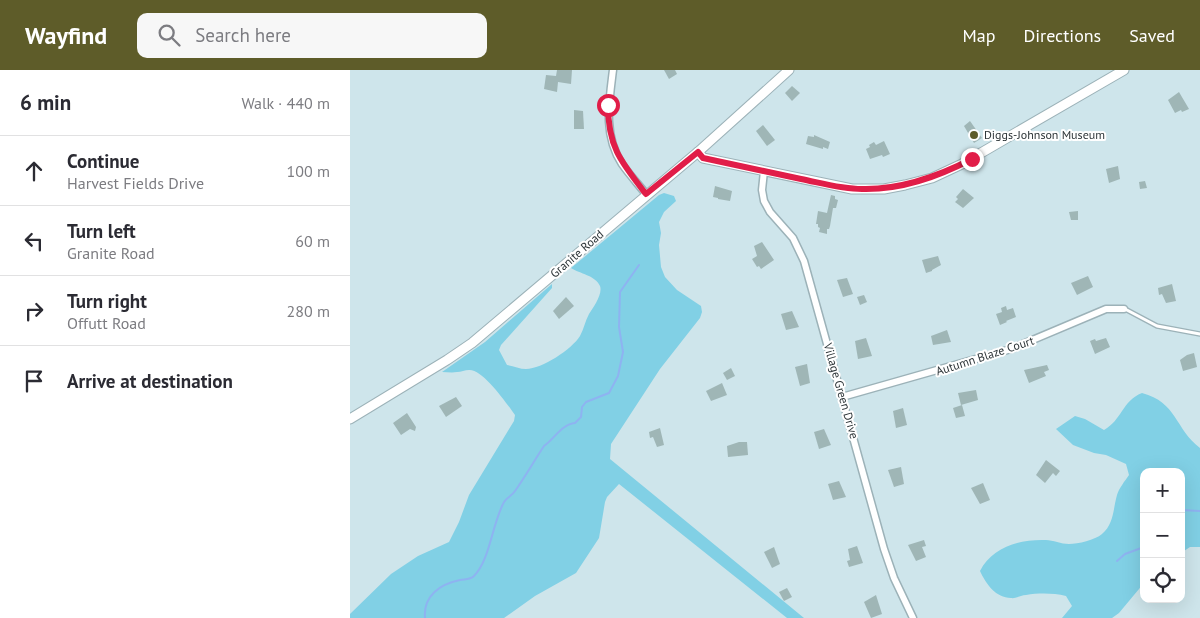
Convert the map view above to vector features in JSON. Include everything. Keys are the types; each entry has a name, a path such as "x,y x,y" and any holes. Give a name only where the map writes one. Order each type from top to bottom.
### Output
{"street":[{"path":"613,70 608,105 608,119 612,142 622,164 646,194"},
{"name":"Granite Road","path":"350,419 448,360 472,343 698,152 789,70"},
{"path":"698,152 703,158 852,189 884,188 916,183 940,175 972,159 1124,70"},
{"name":"Village Green Drive","path":"764,171 762,190 764,201 770,212 793,238 804,261 884,549 894,578 913,618"},
{"name":"Autumn Blaze Court","path":"842,397 1011,350 1106,309 1124,309"}],"lane":[{"path":"1124,309 1157,326 1200,334"}],"shaded area":[{"path":"664,193 674,196 676,201 664,212 659,222 661,233 659,245 661,267 665,277 677,290 701,306 702,312 700,318 660,369 611,444 610,459 804,618 787,618 619,484 605,502 599,538 576,573 535,596 504,618 350,618 350,614 391,574 418,556 449,542 469,495 514,421 515,415 481,375 469,370 442,372 485,342 552,284 552,288 501,345 499,350 507,365 521,369 540,366 564,352 580,336 601,289 595,279 571,268 659,195"},
{"path":"1142,393 1154,397 1162,403 1169,409 1185,433 1200,448 1200,547 1190,547 1185,550 1185,468 1140,468 1140,588 1119,613 1112,618 1062,618 1072,606 1066,596 1041,594 1013,598 996,593 985,581 980,571 985,563 999,550 1017,543 1036,540 1049,540 1069,544 1082,542 1102,534 1109,526 1118,492 1129,475 1126,464 1106,455 1094,453 1073,445 1056,429 1075,416 1085,419 1104,430 1115,421 1135,396"}],"building":[{"path":"557,70 572,70 571,84 558,82 557,92 544,89 546,75 556,76"},
{"path":"664,70 675,70 677,74 669,79"},
{"path":"792,86 800,93 792,101 785,93"},
{"path":"1179,92 1189,109 1175,113 1168,100"},
{"path":"574,110 583,111 584,129 574,129"},
{"name":"Diggs-Johnson Museum","path":"970,121 982,138 974,143 964,126"},
{"path":"763,125 775,140 767,146 756,131"},
{"path":"814,135 830,142 828,149 806,144 808,136 814,137"},
{"path":"884,141 890,154 870,159 866,149 870,147 869,145 874,142 876,145"},
{"path":"1118,166 1120,179 1109,183 1106,169"},
{"path":"1145,181 1147,188 1140,189 1139,182"},
{"path":"715,186 732,191 730,201 713,197"},
{"path":"963,189 974,198 963,208 955,202 958,199 956,197"},
{"path":"831,195 835,196 835,199 838,200 836,208 833,208 827,234 819,232 820,228 816,224 818,211 827,213"},
{"path":"1078,211 1078,220 1071,220 1069,212"},
{"path":"762,242 774,260 761,269 759,266 757,267 752,259 757,256 754,246"},
{"path":"938,256 941,265 926,273 922,260"},
{"path":"1088,276 1093,287 1077,295 1071,283"},
{"path":"847,278 853,294 843,297 837,280"},
{"path":"1172,284 1176,301 1166,303 1162,294 1159,295 1158,288"},
{"path":"864,295 867,302 860,305 857,297"},
{"path":"566,297 574,306 559,319 553,311"},
{"path":"1006,306 1007,310 1013,308 1016,317 1000,325 996,314 1002,312 1001,308"},
{"path":"792,311 799,327 786,330 781,314"},
{"path":"947,330 951,342 933,345 931,336"},
{"path":"866,338 872,356 858,359 855,341"},
{"path":"1106,338 1110,347 1095,354 1090,341"},
{"path":"1194,353 1197,367 1183,371 1180,360"},
{"path":"807,364 810,383 800,386 795,367"},
{"path":"1047,365 1049,370 1044,372 1046,376 1029,383 1024,370"},
{"path":"731,368 735,376 727,380 723,373"},
{"path":"722,383 727,395 711,401 706,391"},
{"path":"976,390 978,400 961,405 958,393"},
{"path":"456,397 462,406 446,417 439,406"},
{"path":"962,405 965,416 956,418 953,408"},
{"path":"903,408 907,425 896,428 893,411"},
{"path":"407,413 416,427 415,431 410,429 401,435 393,423"},
{"path":"660,428 664,445 657,447 653,437 650,438 649,432"},
{"path":"824,429 831,445 819,449 814,432"},
{"path":"739,442 747,442 748,455 728,457 727,446"},
{"path":"1046,460 1060,471 1056,476 1053,473 1045,483 1036,475"},
{"path":"901,467 904,484 894,487 888,470"},
{"path":"839,481 846,497 833,500 828,484"},
{"path":"983,483 990,500 980,504 971,488"},
{"path":"924,540 926,546 922,547 926,557 916,561 908,545"},
{"path":"857,546 863,563 849,567 847,561 850,560 848,549"},
{"path":"774,547 780,564 772,568 764,552"},
{"path":"787,588 792,597 784,601 779,592"},
{"path":"876,595 882,614 871,618 864,602"}],"waterway":[{"path":"425,618 427,603 434,592 453,582 471,578 479,569 484,561 504,502 515,491 544,446 562,429 575,423 581,417 582,407 586,402 609,393 618,376 623,352 619,327 620,292 639,265"},
{"path":"1185,510 1200,511"},
{"path":"1117,561 1125,554 1140,548"}],"place":[{"name":"Diggs-Johnson Museum","path":"974,135"}],"route":[{"path":"608,105 610,132 616,152 622,164 646,194 698,152 703,158 832,186 862,190 916,183 940,175 972,159"}]}
